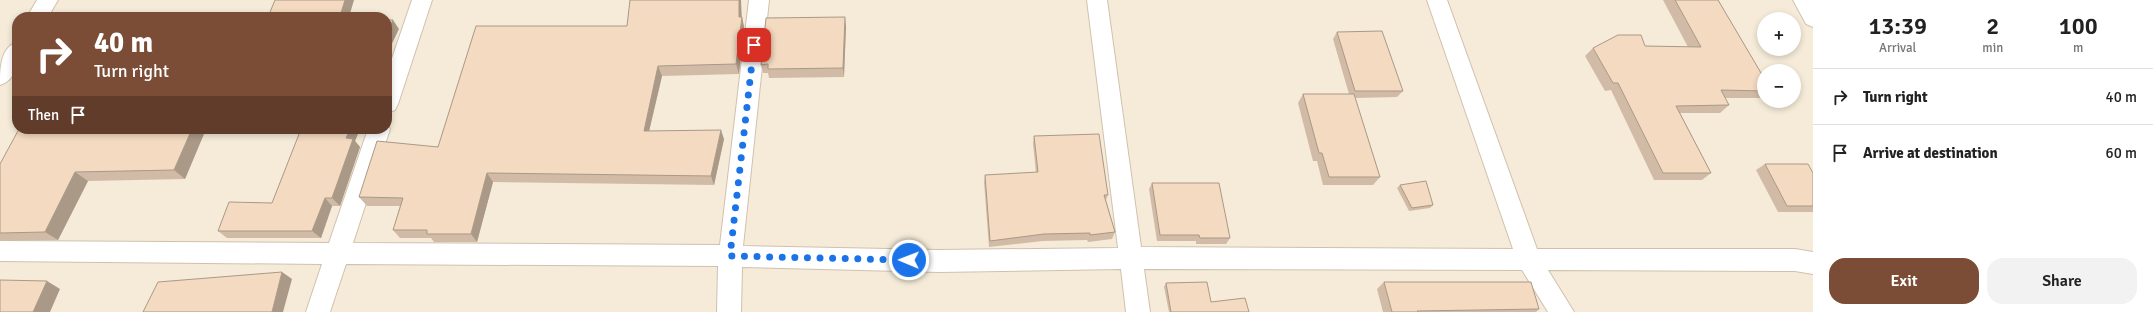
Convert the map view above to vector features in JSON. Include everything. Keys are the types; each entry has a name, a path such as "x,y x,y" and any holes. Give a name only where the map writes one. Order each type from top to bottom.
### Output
{"street":[{"path":"40,12 48,0"},
{"path":"392,89 422,0"},
{"path":"729,312 730,256 759,0"},
{"path":"1097,0 1138,312"},
{"path":"1437,0 1529,260 1562,312"},
{"path":"1803,0 1813,19"},
{"path":"0,77 12,58"},
{"path":"318,312 377,134"},
{"path":"0,251 730,256 939,260 1130,258 1795,260 1813,263"}],"shaded area":[{"path":"0,0 1813,0 1813,312 0,312"}],"building":[{"path":"275,0 345,0 341,12 270,12"},
{"path":"630,0 739,0 739,17 742,17 736,64 658,66 644,131 721,130 711,176 487,173 471,234 427,234 427,230 393,230 403,198 359,197 377,141 438,147 476,26 627,26"},
{"path":"1675,0 1718,0 1757,66 1757,91 1721,90 1729,105 1676,106 1711,173 1663,173 1618,83 1613,83 1593,48 1618,35 1641,35 1645,46 1701,47"},
{"path":"845,17 843,68 768,69 768,64 761,65 766,18"},
{"path":"1382,31 1403,91 1355,91 1337,32"},
{"path":"1303,94 1354,94 1380,177 1329,177 1322,153 1319,153"},
{"path":"16,134 190,134 174,170 75,172 45,232 0,233 0,164"},
{"path":"299,134 348,134 346,138 353,139 332,198 325,198 312,231 218,231 229,202 272,203"},
{"path":"1099,134 1108,195 1104,195 1115,232 1090,235 1090,233 1044,234 990,241 985,175 1038,172 1034,136"},
{"path":"1765,164 1808,164 1813,173 1813,206 1787,206"},
{"path":"1426,181 1433,205 1412,208 1400,185"},
{"path":"1152,183 1219,183 1230,238 1200,238 1199,235 1160,235"},
{"path":"282,272 272,312 143,312 158,282"},
{"path":"0,280 47,281 33,312 0,312"},
{"path":"1207,282 1211,302 1245,298 1249,312 1171,312 1166,283"},
{"path":"1384,282 1531,282 1539,309 1392,312"}],"route":[{"path":"754,45 730,256 909,260"}]}
